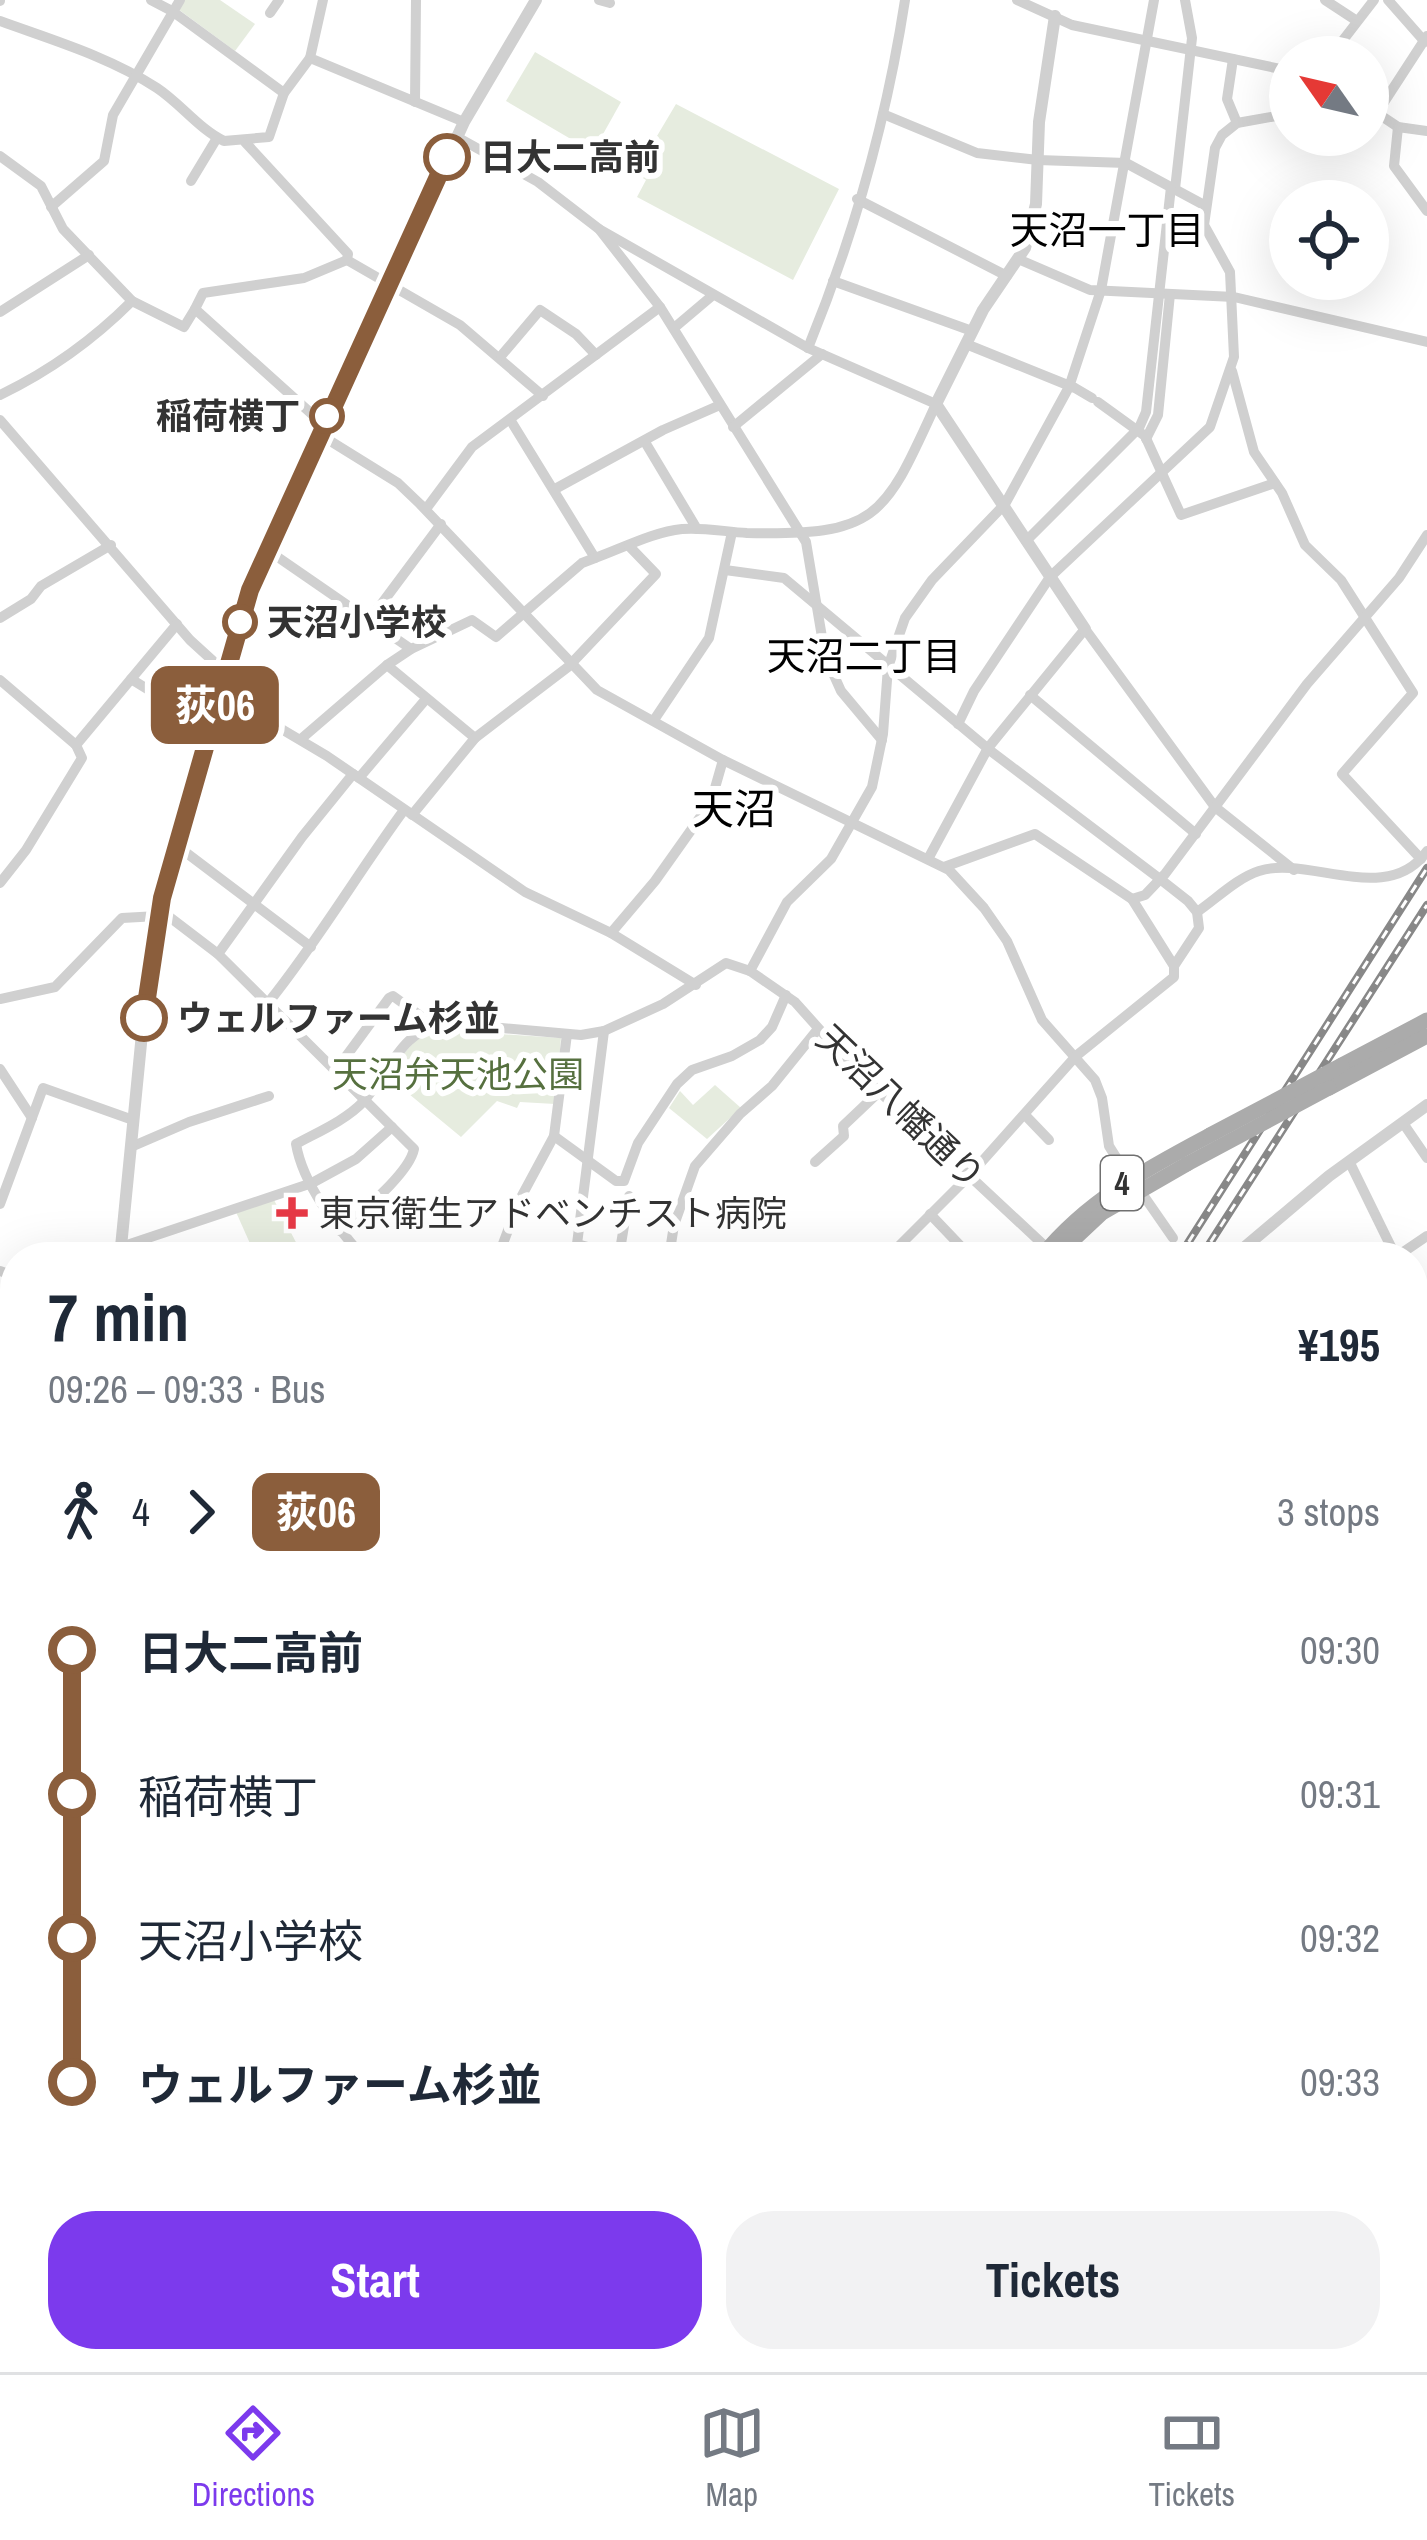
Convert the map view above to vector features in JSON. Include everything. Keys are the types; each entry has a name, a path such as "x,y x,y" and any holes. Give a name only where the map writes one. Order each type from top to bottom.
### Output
{"main road":[{"name":"4","path":"1062,1242 1093,1203 1427,1020"},
{"name":"4","path":"1134,1183 1187,1164 1427,1036"}],"street":[{"path":"151,0 176,6 284,93"},
{"path":"270,13 279,0"},
{"path":"0,21 134,75 217,138 244,142 269,137 284,93 310,58 323,0"},
{"path":"415,102 416,0"},
{"path":"122,1242 159,913 224,670 266,549 321,429 464,122 536,0"},
{"path":"808,347 883,114 904,0"},
{"path":"1017,0 1072,25 1269,67"},
{"path":"301,739 411,649 472,620 496,637 595,558 680,529 802,535 876,512 917,452 969,338 1018,259 1033,220 1039,122 1055,16 1062,0"},
{"path":"336,1070 393,996 433,1025 567,1034 604,1031 696,985 726,963 750,971 787,902 831,860 872,787 889,667 905,618 932,580 1005,504 1069,387 1101,290 1154,0"},
{"path":"1026,541 1158,415 1173,188 1192,38 1185,0"},
{"path":"1325,0 1357,21"},
{"path":"1346,36 1374,0"},
{"path":"1388,0 1426,40 1389,88"},
{"path":"51,207 104,161 113,115 176,6"},
{"path":"310,58 464,122"},
{"path":"1233,59 1227,99 1237,123"},
{"path":"883,114 977,153 1126,164 1204,205"},
{"path":"1197,912 1260,870 1355,878 1412,868 1424,855 1342,775 1413,693 1367,616 1334,571 1305,545 1254,452 1232,370 1230,272 1204,225 1204,205 1214,148 1237,123 1269,117"},
{"path":"1389,121 1427,131"},
{"path":"1398,127 1394,166 1427,210"},
{"path":"457,137 538,182 599,229 713,295 822,354 936,404 1085,629 1215,807 1294,870"},
{"path":"190,181 217,138"},
{"path":"244,142 348,254 347,260"},
{"path":"0,156 41,186 56,220 132,301 184,327 202,293 304,278 347,260"},
{"path":"857,199 1006,276"},
{"path":"1033,220 1058,226 1055,241"},
{"path":"599,229 674,328 806,542 824,650 841,691 882,740"},
{"path":"0,312 89,255"},
{"path":"1018,259 1090,290 1234,297 1427,342"},
{"path":"347,260 450,318 543,395"},
{"path":"833,280 969,338 1095,400 1143,434 1181,515 1275,483"},
{"path":"674,328 713,295"},
{"path":"0,395 86,344 132,301"},
{"path":"426,509 472,447 660,307"},
{"path":"195,309 321,429 398,483 426,509 597,690 723,760 944,867 984,908 1007,941 1042,1020 1100,1091 1109,1146 1173,1238"},
{"path":"501,356 540,310 576,334 596,355"},
{"path":"733,427 822,354"},
{"path":"958,724 974,691 1050,578 1210,427 1232,370"},
{"path":"555,489 720,405"},
{"path":"0,420 177,624 224,670"},
{"path":"511,421 595,558"},
{"path":"645,442 697,529"},
{"path":"371,618 441,524"},
{"path":"654,720 709,638 731,532"},
{"path":"1132,899 1145,896 1160,879 1306,684 1367,616 1427,535"},
{"path":"0,618 32,599 41,586 111,545"},
{"path":"268,1003 408,813 475,738 572,664 656,574 629,546"},
{"path":"266,549 411,649"},
{"path":"725,570 777,574 988,748 1160,879 1197,912 1199,928 1174,966"},
{"path":"76,745 177,624"},
{"path":"928,859 988,748 1085,629"},
{"path":"387,665 475,738"},
{"path":"131,679 209,727"},
{"path":"0,680 76,745 82,758 26,850 0,883"},
{"path":"219,692 301,739 525,892 610,933 696,985"},
{"path":"1030,695 1196,834"},
{"path":"218,955 356,776 426,699"},
{"path":"610,933 655,881 711,802 723,760"},
{"path":"903,1242 970,1176 1076,1056 1174,976 1174,966 1132,899 1036,834 944,867"},
{"path":"176,845 311,946"},
{"path":"0,999 55,987 122,918 159,913 218,955 414,1149 414,1157 340,1231"},
{"name":"天沼八幡通り","path":"750,971 786,995 1038,1242"},
{"path":"554,1136 616,1181 624,1181 638,1143 676,1084 692,1070 760,1040 772,1028 786,995"},
{"path":"350,1242 300,1163 296,1144 365,1100 410,1039 433,1025"},
{"path":"671,1242 695,1166 740,1114 772,1086 818,1029"},
{"path":"577,1242 604,1031"},
{"path":"504,1242 554,1136 567,1034"},
{"path":"0,1069 32,1118"},
{"path":"0,1204 43,1088 133,1120"},
{"path":"815,1162 844,1136 843,1126 881,1090"},
{"path":"131,1147 269,1096"},
{"path":"1251,1242 1349,1161 1427,1105"},
{"path":"1025,1114 1049,1140"},
{"path":"1403,1123 1427,1158"},
{"path":"149,1242 312,1183 356,1159 392,1127"},
{"path":"1349,1161 1389,1242"},
{"path":"623,1242 629,1196"},
{"path":"930,1214 957,1242"}],"green space":[{"path":"184,0 220,0 255,24 235,51 178,9"},
{"path":"535,52 621,102 593,152 506,101"},
{"path":"676,104 839,189 793,280 637,197 646,180 635,173"},
{"name":"天沼弁天池公園","path":"448,1025 485,1033 561,1038 555,1104 520,1102 517,1108 497,1101 461,1137 386,1075 418,1037"},
{"path":"715,1085 741,1108 707,1139 669,1108 680,1091 693,1105"},
{"path":"273,1198 296,1242 249,1242 236,1212"}],"railway":[{"path":"1189,1242 1427,868"},
{"path":"1211,1242 1427,905"}],"bus line":[{"name":"荻06","path":"144,1018 162,898 250,590 447,157"}],"place":[{"name":"日大二高前","path":"447,157"},
{"name":"稲荷横丁","path":"327,416"},
{"name":"天沼小学校","path":"240,622"},
{"name":"ウェルファーム杉並","path":"144,1018"},
{"name":"東京衛生アドベンチスト病院","path":"292,1213"}],"district":[{"name":"天沼一丁目","path":"1107,230"},
{"name":"天沼二丁目","path":"864,656"},
{"name":"天沼","path":"734,809"}]}
